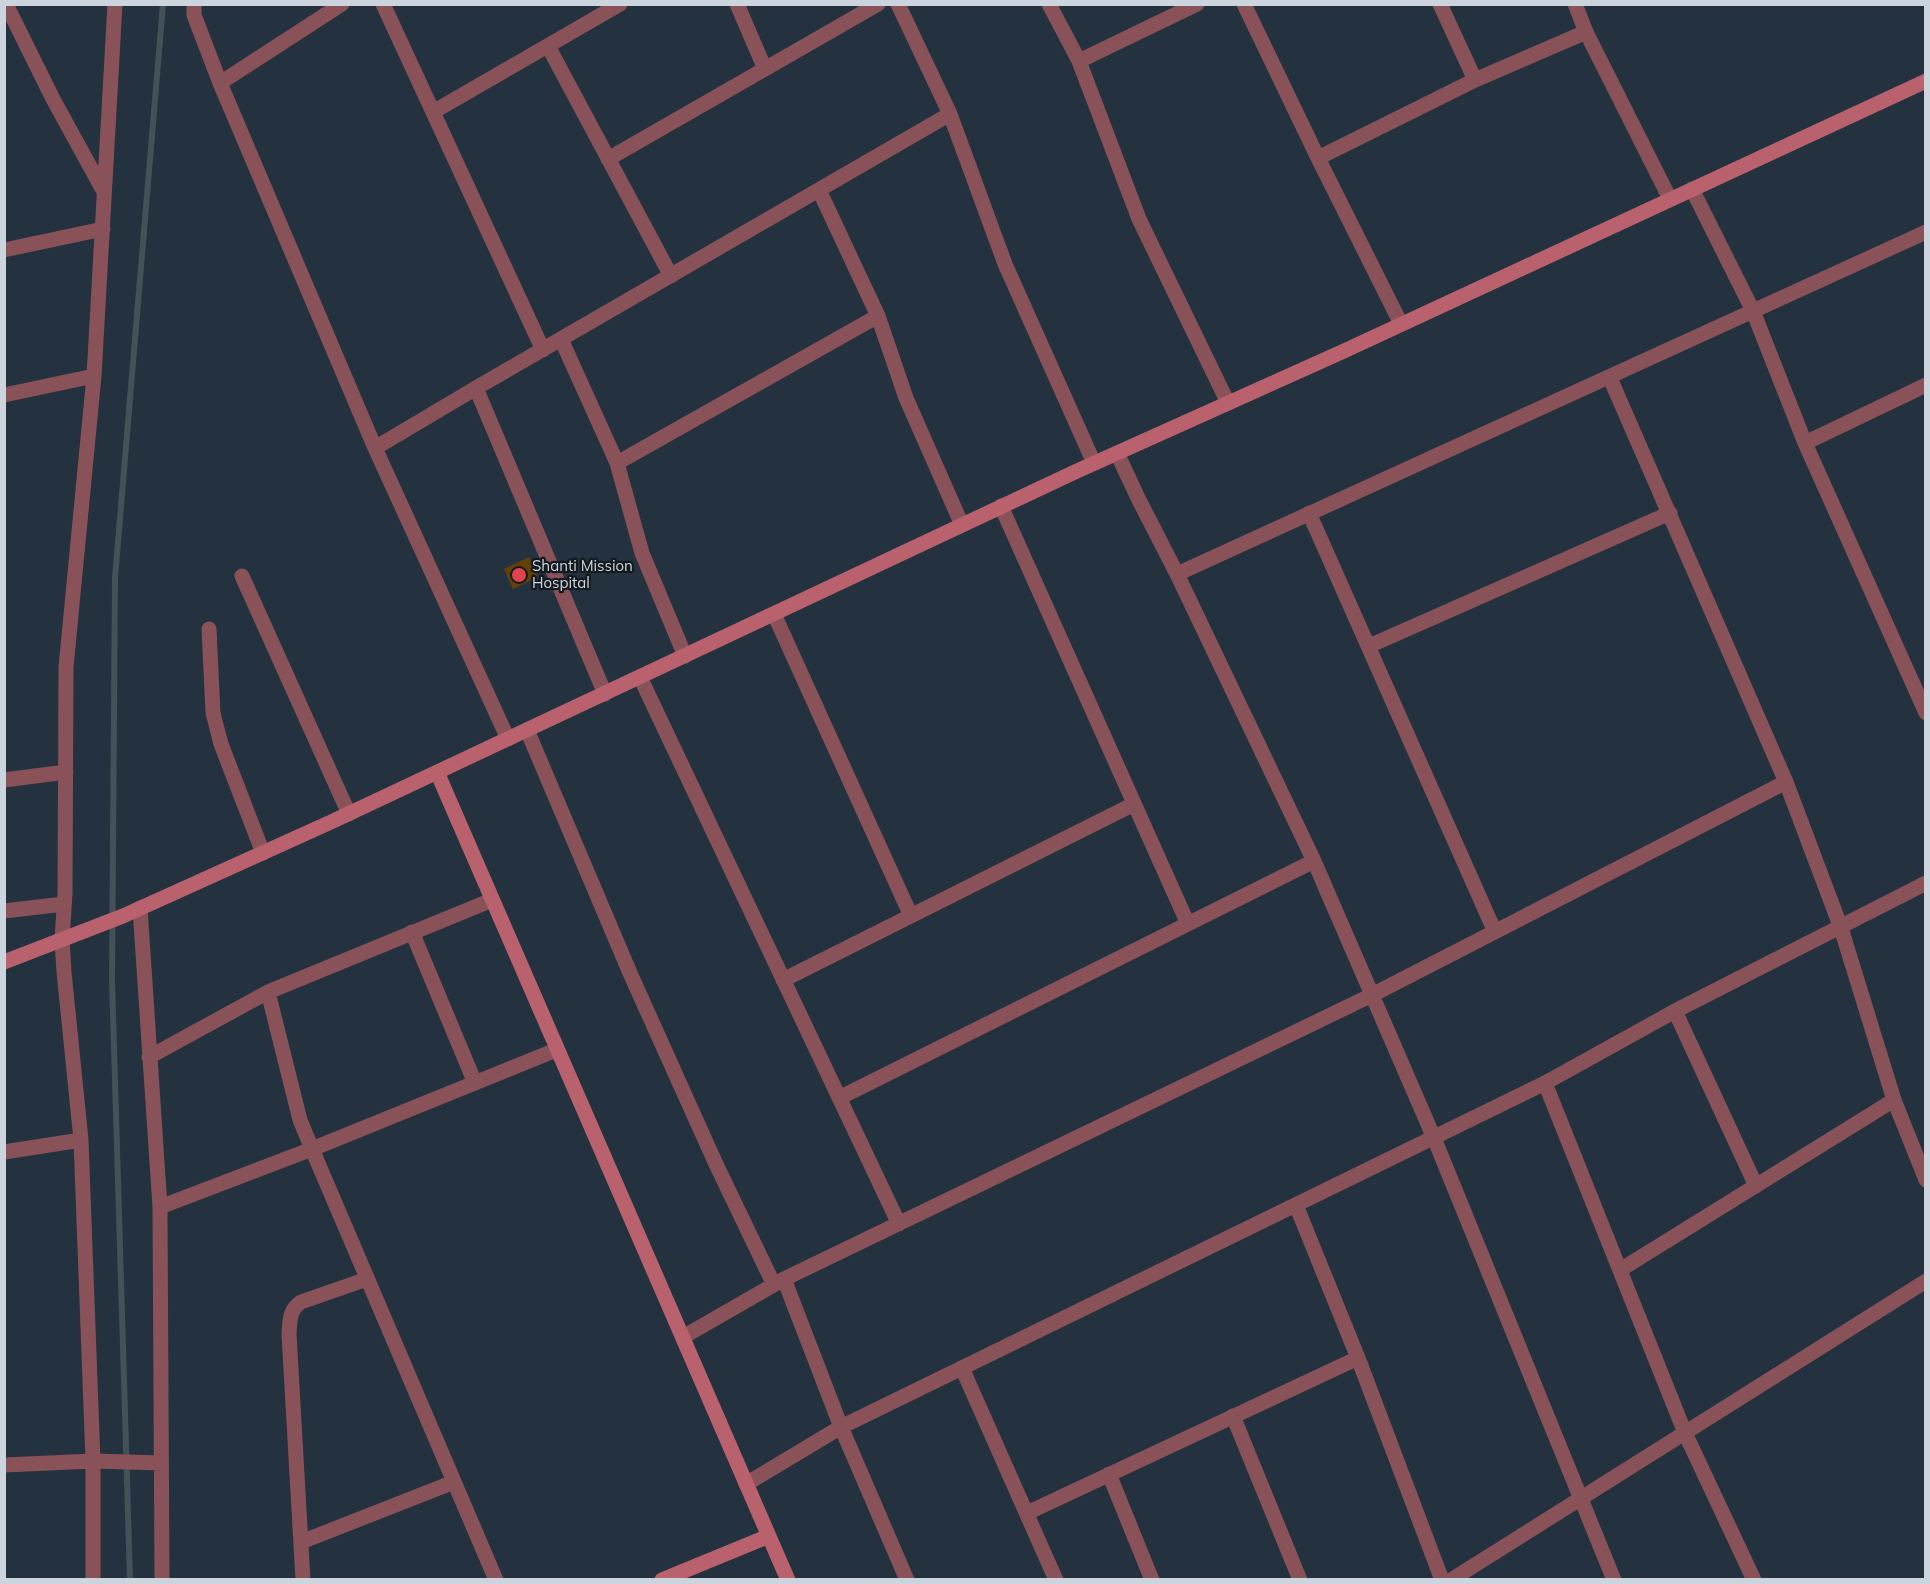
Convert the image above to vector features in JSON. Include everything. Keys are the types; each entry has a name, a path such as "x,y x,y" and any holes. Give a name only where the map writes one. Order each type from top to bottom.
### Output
{"street":[{"path":"6,4 53,99 104,192"},
{"path":"93,1580 100,1461 81,1140 63,972 66,667 94,376 115,4"},
{"path":"194,4 194,15 220,83 375,448 508,739"},
{"path":"220,83 342,4"},
{"path":"383,4 543,350"},
{"path":"433,112 620,4"},
{"path":"737,4 765,69"},
{"path":"608,159 879,4"},
{"path":"898,4 950,114 1005,264 1094,463"},
{"path":"1049,4 1079,61 1138,219 1228,403"},
{"path":"1079,61 1197,4"},
{"path":"1244,4 1401,324"},
{"path":"1440,4 1475,80"},
{"path":"1575,4 1586,32 1670,199"},
{"path":"1318,158 1475,80 1586,32"},
{"path":"548,46 670,276"},
{"path":"4,962 123,916 349,814 1094,463 1926,81"},
{"path":"375,448 950,114"},
{"path":"1692,189 1753,310 1805,442 1926,713"},
{"path":"819,190 878,316 906,398 962,525"},
{"path":"4,250 103,229"},
{"path":"1177,574 1926,232"},
{"path":"617,463 878,316"},
{"path":"561,339 617,463 642,553 685,656"},
{"path":"4,395 94,376"},
{"path":"1610,378 1786,782 1842,927 1894,1100 1926,1180"},
{"path":"1805,442 1926,385"},
{"path":"476,388 605,694"},
{"path":"1118,453 1314,861 1434,1138 1614,1580"},
{"path":"1001,507 1188,924"},
{"path":"1309,513 1495,932"},
{"path":"1369,646 1670,513"},
{"path":"242,576 349,814"},
{"path":"774,614 911,916"},
{"path":"209,629 213,713 221,744 263,852"},
{"path":"640,677 899,1224"},
{"path":"527,730 634,984 715,1162 779,1282 907,1580"},
{"path":"4,780 66,772"},
{"path":"437,772 788,1580"},
{"path":"683,1337 779,1282 1372,995 1786,782"},
{"path":"783,980 1134,804"},
{"path":"839,1098 1314,861"},
{"path":"746,1484 841,1427 1545,1083 1675,1011 1926,883"},
{"path":"149,1057 268,992 492,900"},
{"path":"4,911 64,904"},
{"path":"140,908 160,1207 155,1463 162,1580"},
{"path":"412,932 475,1083"},
{"path":"268,992 300,1120 496,1580"},
{"path":"1675,1011 1756,1186"},
{"path":"160,1207 312,1149 556,1050"},
{"path":"1545,1083 1685,1433 1754,1580"},
{"path":"1620,1270 1894,1100"},
{"path":"4,1152 81,1140"},
{"path":"1296,1206 1358,1358 1442,1580"},
{"path":"303,1580 289,1334 292,1310 301,1302 367,1279"},
{"path":"1451,1580 1926,1281"},
{"path":"1027,1513 1358,1358"},
{"path":"962,1368 1056,1580"},
{"path":"1233,1416 1300,1580"},
{"path":"4,1465 100,1461 155,1463"},
{"path":"1109,1474 1152,1580"},
{"path":"300,1542 454,1482"},
{"path":"662,1580 769,1536"}],"building":[{"path":"529,557 538,577 513,589 504,569"}],"waterway":[{"path":"130,1580 112,981 115,578 163,4"}],"place":[{"name":"Shanti Mission Hospital","path":"519,575"}]}
